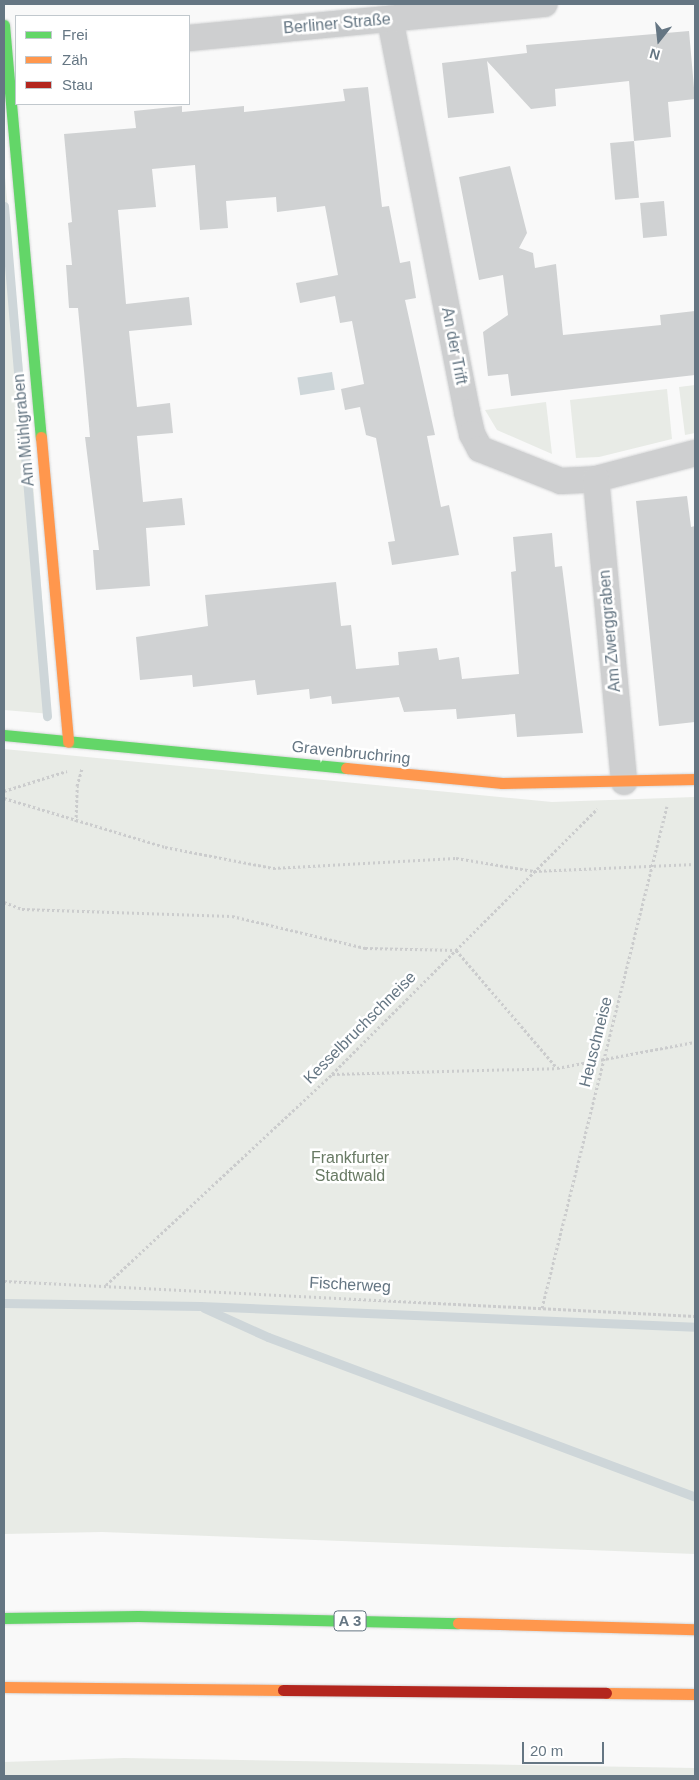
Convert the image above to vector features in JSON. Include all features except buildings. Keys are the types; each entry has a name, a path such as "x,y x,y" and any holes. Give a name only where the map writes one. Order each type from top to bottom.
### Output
{"main road":[{"name":"Am Mühlgraben","path":"4,25 11,54 15,102"},
{"name":"Am Mühlgraben","path":"15,105 68,742"},
{"name":"Gravenbruchring","path":"4,735 502,783 673,781 695,779"},
{"name":"A 3","path":"4,1618 148,1616 695,1628"},
{"path":"4,1687 695,1694"}],"street":[{"name":"Berliner Straße","path":"190,38 544,4"},
{"name":"An der Trift","path":"390,20 472,434 480,449 550,479 596,479 695,453"},
{"name":"Am Zwerggraben","path":"596,479 624,782"}],"path":[{"path":"4,791 22,782 82,768 91,763"},
{"path":"76,822 77,786 82,768"},
{"name":"Heuschneise","path":"542,1308 673,781"},
{"name":"Kesselbruchschneise","path":"106,1285 332,1074 624,782"},
{"path":"4,798 76,822 165,847 273,868 456,858 534,871 695,864"},
{"path":"4,902 22,909 232,916 365,948 456,950 556,1068"},
{"path":"332,1074 556,1068 695,1042"},
{"name":"Fischerweg","path":"4,1281 695,1316"}],"green space":[{"path":"4,166 32,469 51,714 4,710"},
{"path":"695,385 695,433 685,435 679,387"},
{"path":"667,389 672,439 599,457 576,458 570,400"},
{"path":"546,402 552,454 497,430 485,410"},
{"name":"Frankfurter Stadtwald","path":"4,749 552,802 695,797 695,1554 102,1532 4,1534"},
{"path":"124,1758 695,1768 695,1776 4,1776 4,1762"}],"shaded area":[{"path":"332,372 335,390 300,395 297,377"}],"waterway":[{"path":"4,206 47,716"},
{"path":"4,1303 200,1306 695,1327"},
{"path":"204,1308 268,1337 695,1497"}],"traffic: fast":[{"path":"4,25 41,437"},
{"path":"4,735 346,768"},
{"path":"4,1618 138,1616 458,1623"}],"traffic: slow":[{"path":"41,437 68,742"},
{"path":"346,768 502,783 695,779"},
{"path":"458,1623 695,1629"},
{"path":"4,1687 283,1690"},
{"path":"606,1693 695,1694"}],"traffic: jam":[{"path":"283,1690 606,1693"}]}
